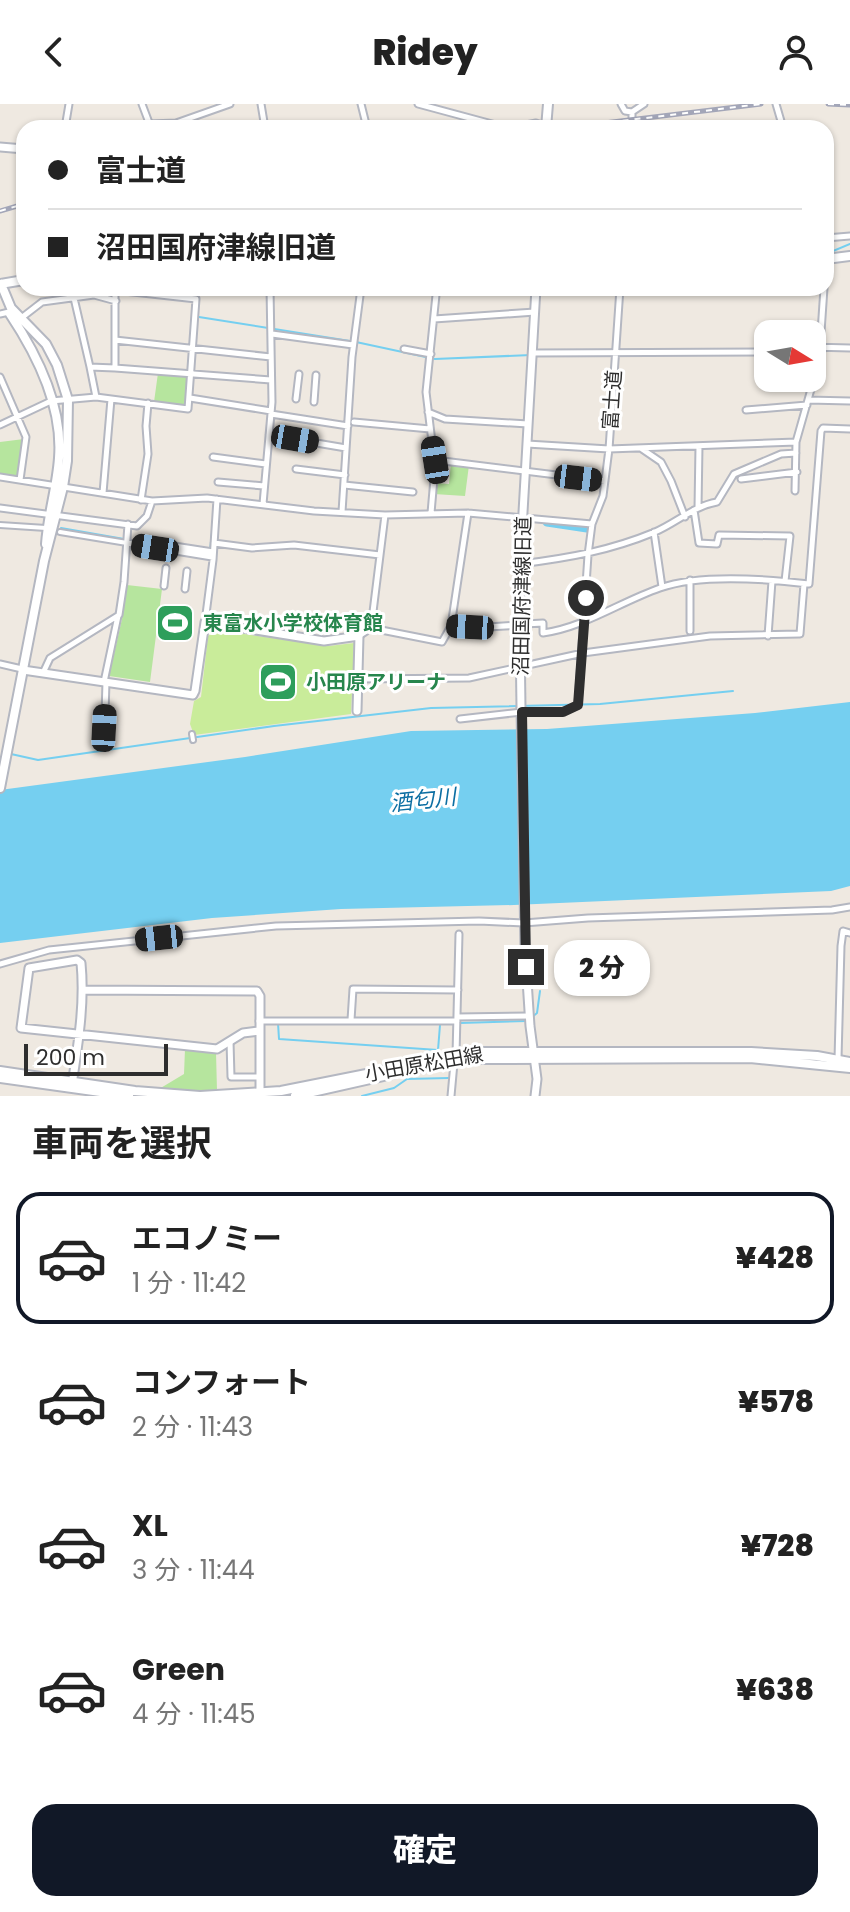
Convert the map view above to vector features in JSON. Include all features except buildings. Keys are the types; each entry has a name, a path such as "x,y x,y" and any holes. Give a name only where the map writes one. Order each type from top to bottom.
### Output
{"main road":[{"path":"0,284 4,313 29,342 59,428 59,487"},
{"path":"0,284 11,308 46,344 68,400 67,461 59,487 54,530 44,561 1,784"},
{"name":"小田原松田線","path":"0,1078 167,1095 260,1095 455,1058 751,1052 850,1062"},
{"name":"小田原松田線","path":"535,1055 750,1058 850,1068"},
{"name":"小田原松田線","path":"295,1096 455,1058"},
{"name":"小田原松田線","path":"0,1071 129,1096"}],"street":[{"path":"185,120 230,104"},
{"path":"418,104 479,120"},
{"path":"621,104 625,111 632,112 644,104"},
{"path":"632,112 632,120"},
{"path":"20,319 42,302 87,296"},
{"path":"98,296 116,301"},
{"path":"115,368 116,296"},
{"path":"0,425 51,401 96,397 188,409 196,299 172,296"},
{"path":"263,504 271,412 270,296"},
{"path":"342,512 353,342 360,296"},
{"path":"431,513 435,460 426,392 436,296"},
{"name":"沼田国府津線旧道","path":"535,1096 535,1055 529,1016 524,923 522,624 519,603 536,296"},
{"name":"富士道","path":"522,710 563,712 576,708 580,697 588,555 592,524 603,496 609,449 619,296"},
{"path":"823,320 824,296"},
{"path":"74,298 96,397"},
{"path":"434,319 535,312"},
{"path":"272,331 353,342"},
{"path":"115,340 271,357"},
{"path":"826,347 850,348"},
{"path":"404,349 431,357"},
{"path":"532,355 754,352"},
{"path":"90,367 271,380"},
{"path":"296,399 299,374"},
{"path":"314,402 316,375"},
{"path":"0,377 26,437 20,480"},
{"path":"795,491 796,442 810,392"},
{"path":"190,398 348,426"},
{"path":"103,494 111,399"},
{"path":"746,410 850,401"},
{"path":"141,500 148,454 148,403"},
{"path":"428,412 445,419 528,424"},
{"path":"354,422 430,429"},
{"path":"451,626 543,623 543,633 556,631 662,587 690,580 809,584 821,431 823,428 850,429"},
{"path":"269,435 346,448"},
{"path":"527,444 609,449 796,442"},
{"path":"699,446 696,509 699,543 717,544 719,535 790,536 785,581"},
{"path":"642,448 661,462 685,517"},
{"path":"520,564 588,555 654,532 696,509 717,502 734,474 781,454 796,453"},
{"path":"213,457 266,464"},
{"path":"435,460 605,481"},
{"path":"296,469 345,475"},
{"path":"741,479 797,472"},
{"path":"0,477 152,501 217,499 385,515 468,513 592,524"},
{"path":"218,482 264,486"},
{"path":"344,485 413,492"},
{"path":"0,664 193,695 205,622 217,499"},
{"path":"0,508 137,526 147,516 152,501"},
{"path":"205,622 324,641 359,636 371,628 442,642 451,626 468,513"},
{"path":"371,628 385,515"},
{"path":"104,745 105,682 119,615 128,524"},
{"path":"0,525 212,554"},
{"path":"654,532 662,587"},
{"path":"155,543 212,554"},
{"path":"214,543 252,548 294,545 380,555"},
{"path":"164,586 166,568"},
{"path":"185,589 187,571"},
{"path":"690,580 690,631"},
{"path":"768,636 772,581"},
{"path":"358,679 469,678 583,653 710,636 800,634 804,584"},
{"path":"43,673 50,658 119,615"},
{"path":"522,624 526,666"},
{"path":"357,711 359,636"},
{"path":"460,719 522,710"},
{"path":"0,964 49,950 276,926 465,921 524,923 850,907"},
{"path":"838,1060 841,946 843,931 850,933"},
{"path":"451,1096 459,934"},
{"path":"72,1085 80,1034 84,990 81,963 77,960 29,968 21,1028 80,1034 217,1049 243,1033 259,1031"},
{"path":"351,1020 353,989 458,990"},
{"path":"84,990 257,991 260,996 260,1095"},
{"path":"259,1021 529,1016"},
{"path":"230,1041 231,1077 260,1077"}],"green space":[{"path":"158,373 190,375 187,407 154,402"},
{"path":"24,439 19,477 0,475 0,442"},
{"path":"451,463 469,465 465,496 434,494 435,483 449,484"},
{"path":"127,585 162,589 150,682 109,676"},
{"name":"小田原アリーナ","path":"216,630 329,646 354,643 351,714 194,735 190,724 194,701 201,697 208,636"},
{"path":"185,1049 216,1052 217,1091 159,1089 184,1074"}],"water":[{"name":"酒匂川","path":"850,702 850,886 831,891 341,909 212,918 0,943 0,790 411,731 547,729 755,713"}],"waterway":[{"path":"834,251 850,244"},
{"path":"199,317 356,342 435,359 531,355"},
{"path":"573,355 754,355"},
{"path":"210,551 214,514"},
{"path":"547,522 587,528"},
{"path":"61,528 124,539"},
{"path":"130,541 155,545"},
{"path":"11,754 38,760 274,726 431,708 600,704 733,691"},
{"path":"531,1018 537,1013 540,991"},
{"path":"460,1023 526,1021"},
{"path":"278,1023 279,1039 438,1050 440,1025"},
{"path":"362,1096 394,1088 407,1079 449,1078"}],"railway":[{"path":"629,120 761,104"},
{"path":"828,104 850,105"},
{"path":"0,211 16,206"}],"place":[{"name":"東富水小学校体育館","path":"175,623"},
{"name":"小田原アリーナ","path":"278,682"}],"route":[{"path":"526,967 522,712 563,712 578,705 586,598"}]}
